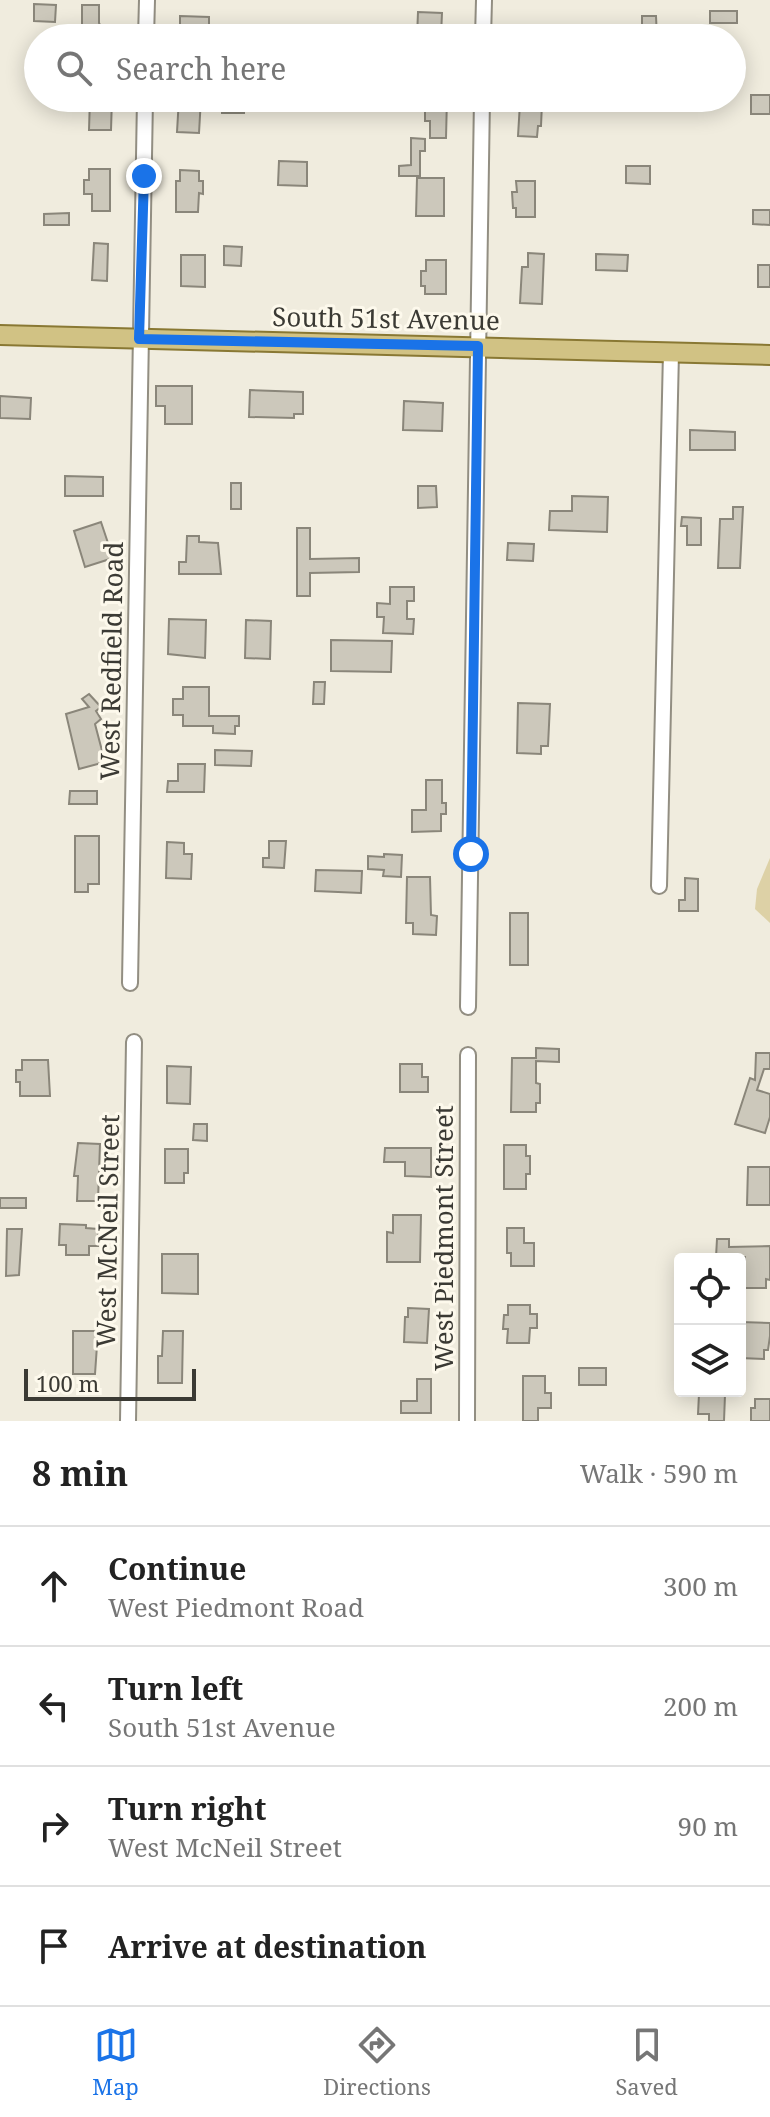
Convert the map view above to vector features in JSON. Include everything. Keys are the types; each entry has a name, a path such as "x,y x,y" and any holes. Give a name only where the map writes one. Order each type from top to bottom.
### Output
{"main road":[{"name":"South 51st Avenue","path":"0,335 770,355"}],"street":[{"path":"146,24 147,0"},
{"path":"483,24 484,0"},
{"path":"139,339 145,112"},
{"path":"468,1007 482,112"},
{"name":"West Redfield Road","path":"130,983 139,339"},
{"path":"659,886 671,352"},
{"name":"West McNeil Street","path":"128,1421 134,1042"},
{"name":"West Piedmont Street","path":"467,1421 468,1055"}],"shaded area":[{"path":"770,858 770,923 755,909 757,889"}],"building":[{"path":"34,4 56,5 55,22 34,21"},
{"path":"82,5 99,5 100,24 82,24"},
{"path":"710,11 737,11 737,23 710,23"},
{"path":"418,12 442,13 442,24 418,24"},
{"path":"180,16 209,17 209,24 180,24"},
{"path":"642,16 656,16 656,24 642,24"},
{"path":"751,95 770,95 770,114 751,114"},
{"path":"90,112 112,112 111,130 89,130"},
{"path":"178,112 200,112 199,133 177,132"},
{"path":"425,112 447,112 446,138 430,138 430,121 425,121"},
{"path":"519,112 542,112 537,137 518,136"},
{"path":"411,138 425,139 425,151 420,151 420,176 399,176 399,166 411,165"},
{"path":"279,161 307,162 307,186 278,185"},
{"path":"626,166 650,166 650,184 626,183"},
{"path":"89,169 110,169 110,211 92,211 92,194 84,194 84,180 89,180"},
{"path":"180,170 199,171 203,194 199,193 198,212 176,212 176,181 180,181"},
{"path":"417,178 444,178 444,216 416,216"},
{"path":"516,181 535,181 535,217 516,217 512,192 517,192"},
{"path":"753,210 770,210 770,225 753,224"},
{"path":"69,213 69,225 44,225 44,214"},
{"path":"94,243 108,244 107,281 92,280"},
{"path":"224,246 242,247 241,266 224,265"},
{"path":"528,253 544,254 542,304 520,303 522,267 528,267"},
{"path":"596,254 628,255 627,271 596,270"},
{"path":"181,255 205,255 205,287 181,286"},
{"path":"426,260 446,260 446,294 425,294 425,286 421,286 421,271 426,271"},
{"path":"758,265 770,265 770,287 758,287"},
{"path":"156,386 192,386 192,424 165,424 165,406 156,406"},
{"path":"250,390 303,392 303,414 294,414 294,418 249,417"},
{"path":"0,396 31,398 30,419 0,418"},
{"path":"404,401 443,403 442,431 403,430"},
{"path":"690,430 735,432 735,450 690,450"},
{"path":"65,476 103,477 103,496 65,496"},
{"path":"231,483 241,483 241,509 231,509"},
{"path":"418,486 436,486 437,507 418,508"},
{"path":"572,496 608,497 607,532 549,530 550,511 572,511"},
{"path":"733,507 743,507 740,568 718,568 720,519 733,519"},
{"path":"682,517 701,518 701,545 687,545 687,526 681,526"},
{"path":"101,522 113,558 85,567 74,531"},
{"path":"297,528 310,528 310,559 359,558 359,572 310,573 310,596 297,596"},
{"path":"187,536 199,536 199,542 218,543 221,574 179,574 179,562 186,562"},
{"path":"508,543 534,544 533,561 507,560"},
{"path":"390,587 414,587 414,601 407,601 407,619 414,619 413,634 383,633 384,617 377,617 377,603 390,604"},
{"path":"169,619 206,620 205,658 168,654"},
{"path":"246,620 271,621 270,659 245,658"},
{"path":"331,640 392,641 391,672 331,671"},
{"path":"314,682 325,682 324,704 313,704"},
{"path":"183,687 209,687 209,716 239,716 235,734 213,733 213,726 183,726 183,715 173,715 173,699 183,699"},
{"path":"89,694 101,707 96,711 101,719 95,724 105,762 79,769 66,714 89,707 82,699"},
{"path":"518,703 550,704 548,746 541,746 541,754 517,753"},
{"path":"215,750 252,751 251,766 215,765"},
{"path":"178,764 205,764 204,792 167,792 168,781 178,781"},
{"path":"426,780 442,780 442,803 446,803 446,814 441,814 441,831 412,832 412,810 426,810"},
{"path":"70,791 97,791 97,804 69,804"},
{"path":"75,836 99,836 99,884 88,884 88,892 75,892"},
{"path":"269,841 286,841 284,868 263,867 263,858 269,858"},
{"path":"167,842 184,843 184,854 192,854 191,879 166,878"},
{"path":"384,854 402,855 401,877 383,876 384,870 368,869 368,856 384,857"},
{"path":"316,870 362,871 361,893 315,891"},
{"path":"407,877 430,877 431,915 437,916 436,935 413,934 413,923 406,923"},
{"path":"685,878 698,879 698,911 679,911 679,900 685,900"},
{"path":"510,913 528,913 528,965 510,965"},
{"path":"536,1048 559,1049 559,1062 536,1061 540,1103 536,1103 536,1112 511,1112 512,1058 536,1058"},
{"path":"756,1053 770,1053 770,1069 764,1069 757,1090 770,1094 770,1117 765,1133 735,1124 750,1078 755,1080"},
{"path":"22,1060 48,1060 50,1096 20,1096 16,1070 22,1070"},
{"path":"400,1064 422,1064 422,1077 428,1077 428,1092 400,1092"},
{"path":"167,1066 191,1067 190,1104 167,1103"},
{"path":"194,1124 207,1124 207,1141 193,1140"},
{"path":"78,1143 100,1144 98,1201 77,1201 78,1176 74,1176"},
{"path":"504,1145 526,1145 526,1156 530,1156 530,1174 526,1174 526,1189 504,1189"},
{"path":"385,1148 431,1148 431,1177 405,1176 405,1162 384,1162"},
{"path":"165,1149 188,1149 188,1173 184,1173 184,1183 165,1183"},
{"path":"748,1167 770,1167 770,1205 747,1205"},
{"path":"0,1198 26,1198 26,1208 0,1208"},
{"path":"393,1215 421,1215 420,1262 387,1262 387,1232 393,1233"},
{"path":"60,1224 86,1225 86,1228 98,1229 98,1246 89,1246 89,1255 66,1255 66,1245 59,1245"},
{"path":"507,1228 524,1228 524,1243 534,1243 534,1266 511,1266 511,1253 507,1253"},
{"path":"7,1229 22,1229 19,1275 6,1276"},
{"path":"717,1239 729,1239 729,1247 770,1246 770,1280 766,1279 766,1288 746,1288 746,1253 716,1253"},
{"path":"162,1254 198,1254 198,1294 162,1293"},
{"path":"508,1305 530,1305 530,1314 537,1314 537,1328 530,1328 529,1343 507,1343 508,1329 503,1329"},
{"path":"408,1308 429,1309 427,1343 404,1342"},
{"path":"746,1322 770,1323 768,1350 764,1350 764,1359 746,1358"},
{"path":"73,1331 98,1331 95,1374 73,1374"},
{"path":"163,1331 183,1331 182,1383 158,1383 158,1356 162,1356"},
{"path":"579,1368 606,1368 606,1385 579,1385"},
{"path":"523,1376 545,1376 545,1393 551,1393 551,1408 538,1408 538,1421 523,1421"},
{"path":"417,1379 431,1379 431,1413 401,1413 401,1401 417,1401"},
{"path":"699,1397 725,1397 724,1421 709,1421 709,1414 698,1414"},
{"path":"755,1399 770,1399 770,1421 751,1421"}],"route":[{"path":"144,176 139,339 478,346 471,854"}]}
